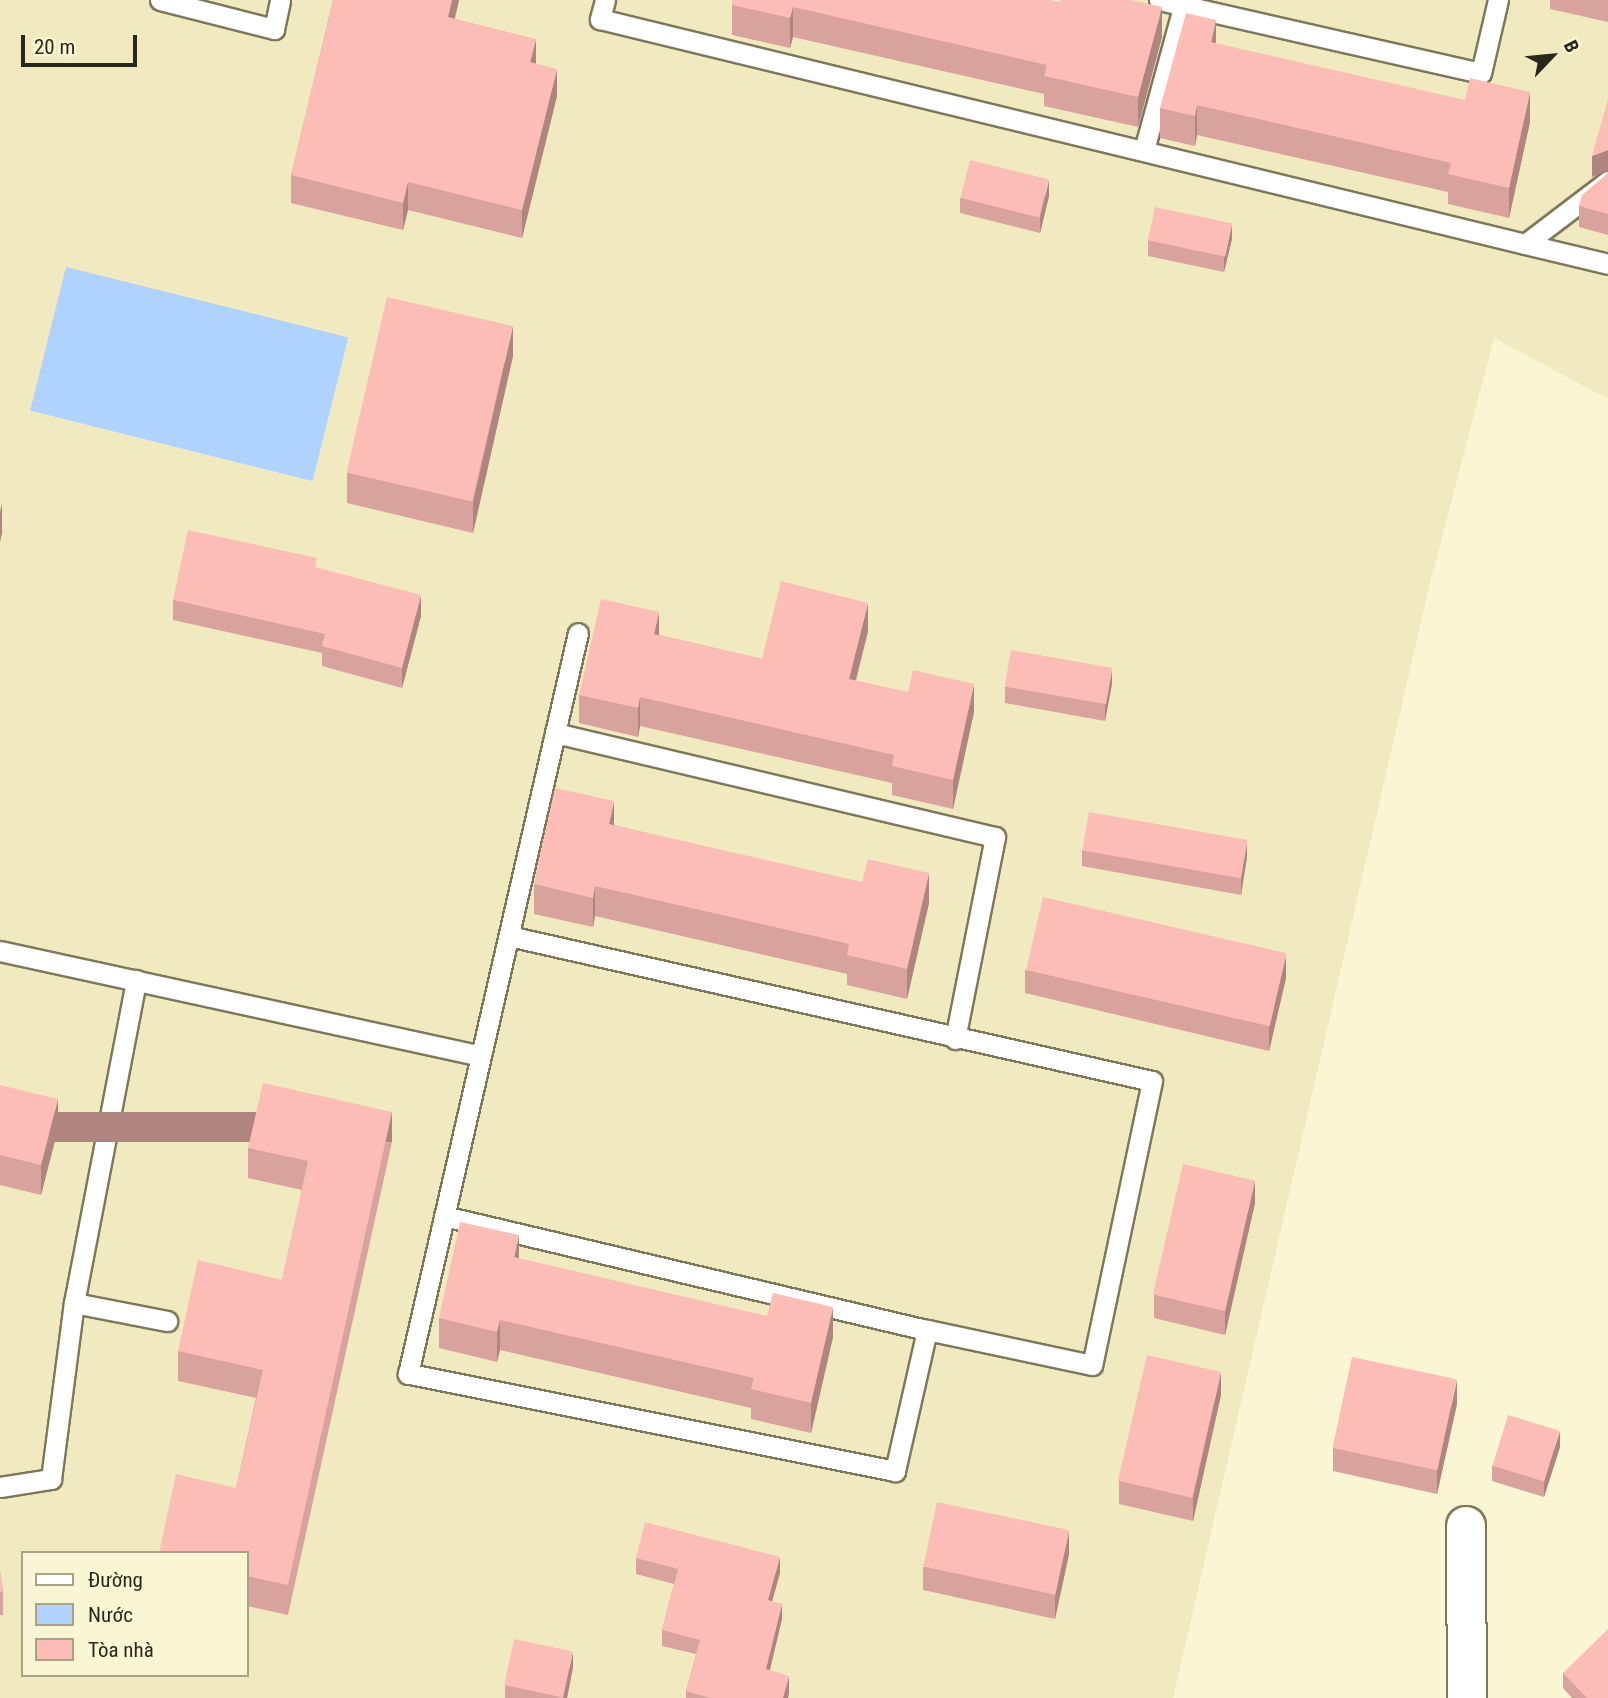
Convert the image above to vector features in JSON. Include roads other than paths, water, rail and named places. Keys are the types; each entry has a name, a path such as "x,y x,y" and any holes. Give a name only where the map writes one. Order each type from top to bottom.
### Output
{"street":[{"path":"1466,1526 1467,1698"}],"lane":[{"path":"160,0 274,29 280,0"},
{"path":"605,0 600,19 1608,264"},
{"path":"1159,0 1184,3 1481,74 1498,0"},
{"path":"1144,150 1184,3"},
{"path":"1525,244 1608,181"},
{"path":"578,633 408,1374 895,1471 927,1330"},
{"path":"555,733 995,836 956,1039"},
{"path":"444,1216 927,1330 1092,1365 1152,1081 956,1039 509,936"},
{"path":"0,950 480,1056"},
{"path":"0,1487 51,1479 74,1303 136,980"},
{"path":"74,1303 167,1321"}],"water":[{"path":"66,267 348,337 313,481 30,411"}]}
